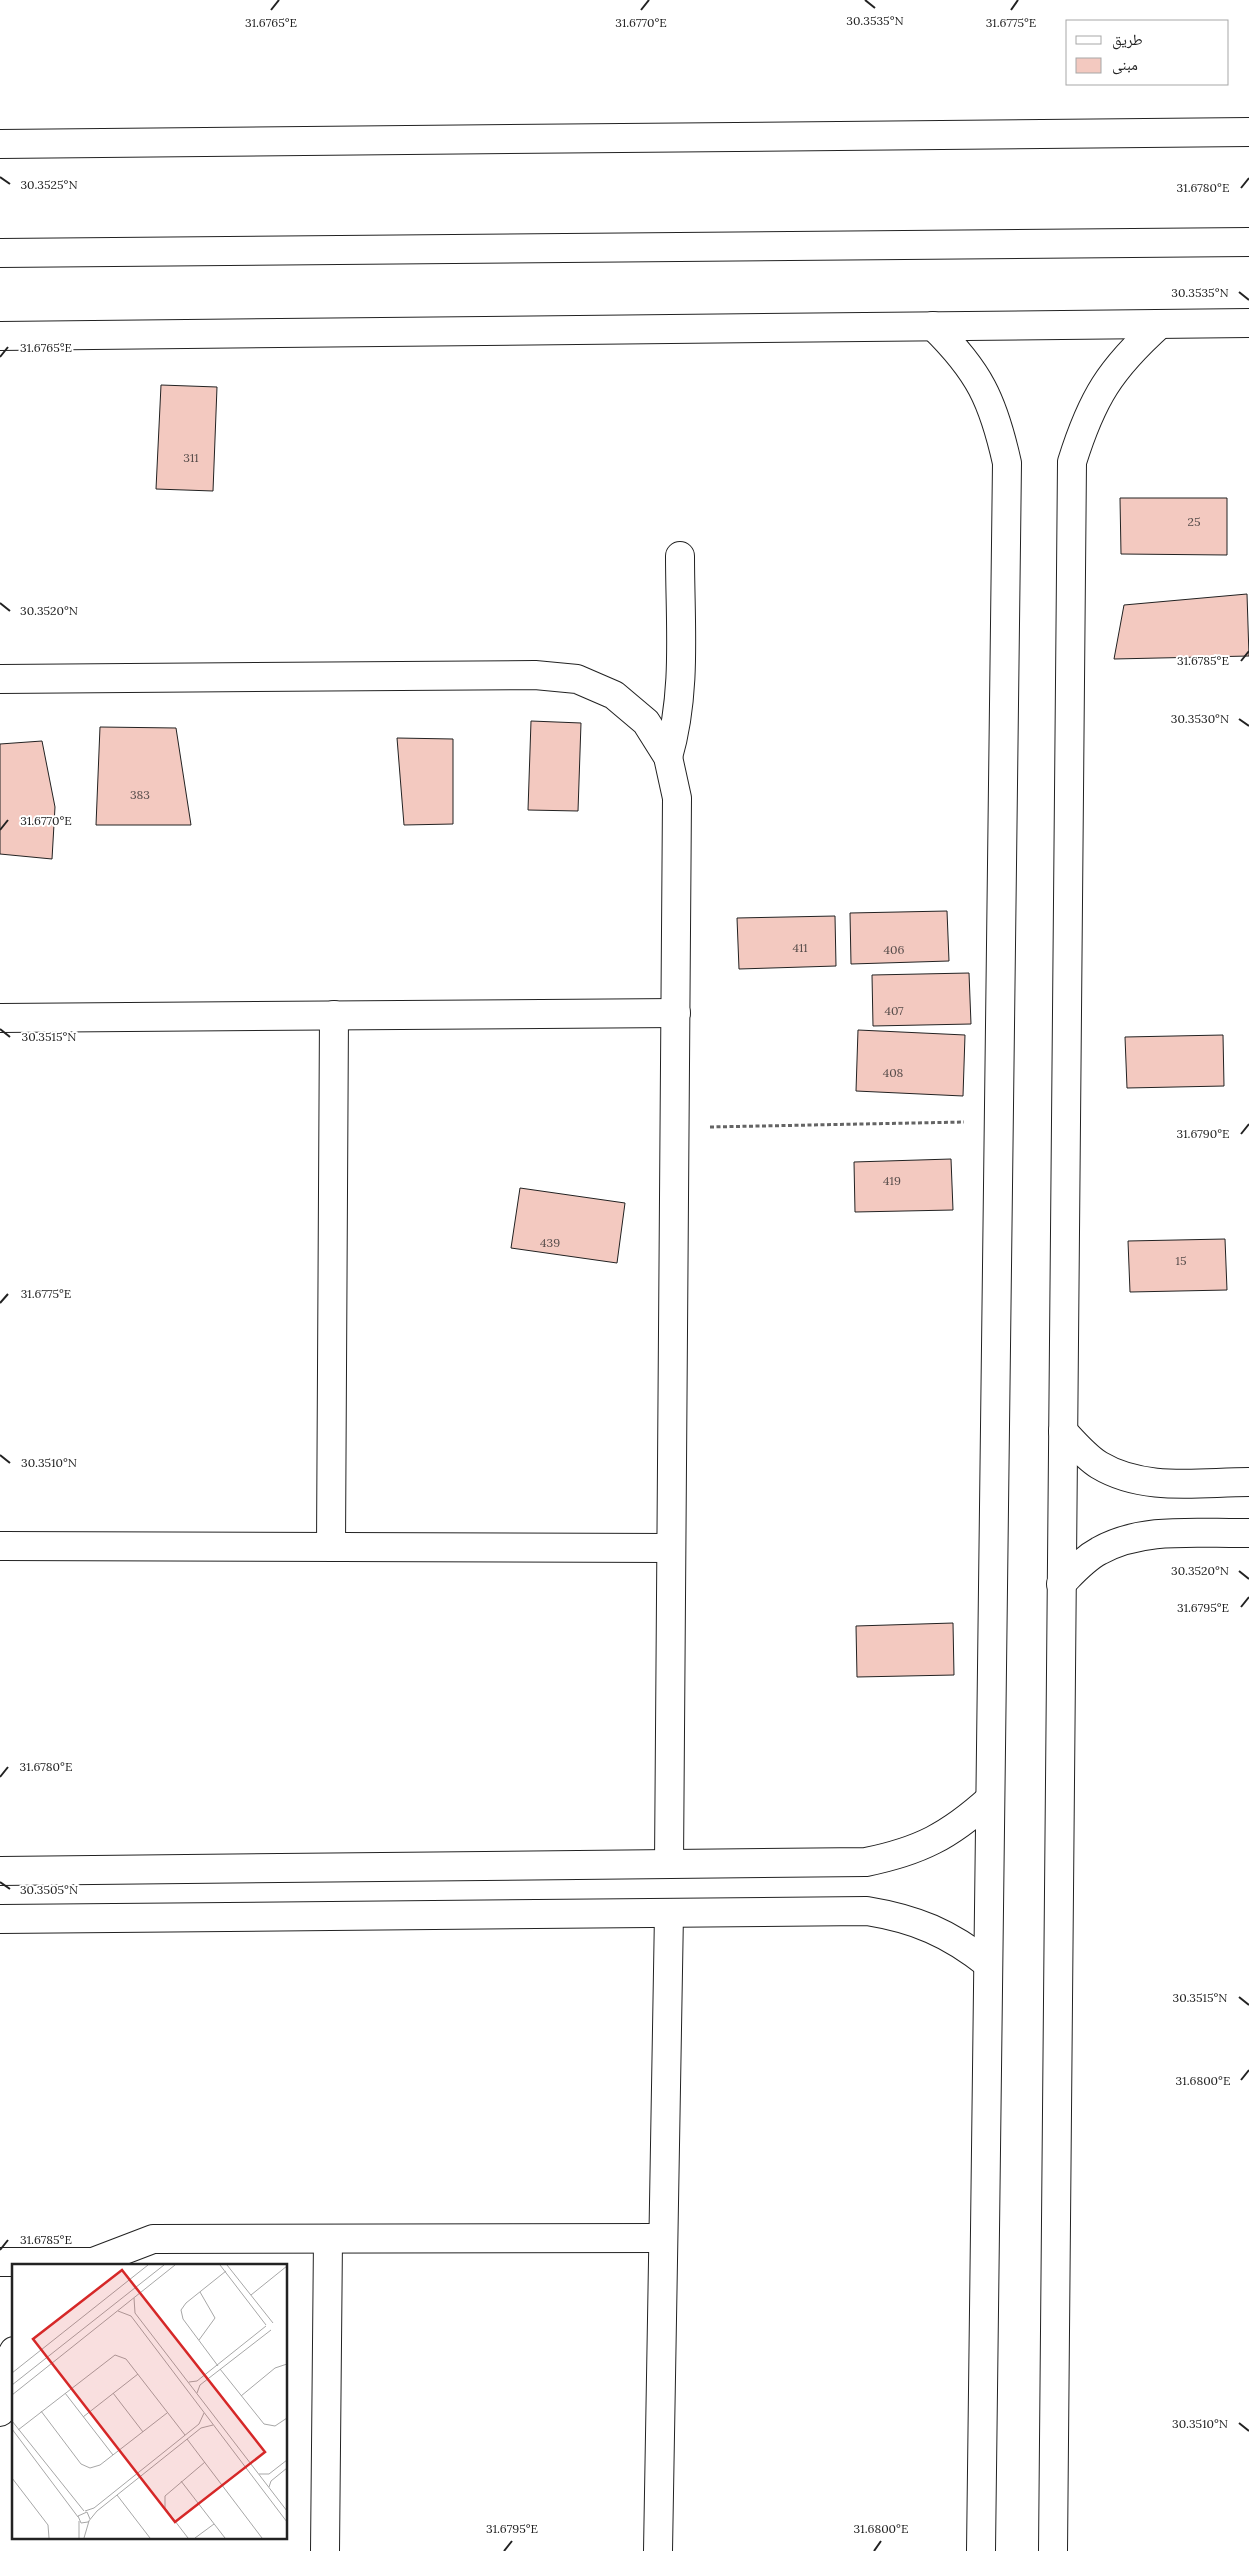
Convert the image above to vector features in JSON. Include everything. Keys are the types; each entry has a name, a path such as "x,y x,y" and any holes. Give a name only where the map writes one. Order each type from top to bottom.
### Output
{"street":[{"path":"0,144 1249,132"},
{"path":"0,253 1249,242"},
{"path":"0,336 1249,323"},
{"path":"1053,2551 1072,462 1085,422 1104,385 1129,352 1160,324"},
{"path":"933,326 961,354 983,387 998,424 1007,463 981,2551"},
{"path":"668,757 676,727 680,700 680,556"},
{"path":"0,679 525,675 576,679 614,695 646,722 668,757 677,798 668,1864"},
{"path":"0,1018 676,1013"},
{"path":"332,1547 334,1015"},
{"path":"1063,1431 1098,1464 1121,1476 1146,1483 1249,1482"},
{"path":"1061,1584 1078,1566 1098,1551 1136,1537 1144,1535 1249,1533"},
{"path":"0,1546 671,1548"},
{"path":"0,1871 866,1862 901,1855 934,1841 964,1822 990,1799"},
{"path":"0,1919 867,1911 892,1915 932,1928 961,1943 988,1964"},
{"path":"658,2551 669,1913"},
{"path":"324,2551 328,2238"},
{"path":"0,2262 87,2263 153,2239 664,2238"},
{"path":"0,2412 6,2365 12,2354"}],"path":[{"path":"674,1127 998,1121"}],"building":[{"path":"161,385 217,387 213,491 156,489"},
{"path":"1120,498 1227,498 1227,555 1121,554"},
{"path":"1247,594 1249,656 1114,659 1124,605"},
{"path":"531,721 581,723 578,811 528,810"},
{"path":"100,727 176,728 191,825 96,825"},
{"path":"397,738 453,739 453,824 404,825"},
{"path":"42,741 55,807 52,859 0,854 0,744"},
{"path":"947,911 949,961 851,964 850,913"},
{"path":"835,916 836,966 739,969 737,918"},
{"path":"969,973 971,1024 873,1026 872,975"},
{"path":"858,1030 965,1035 963,1096 856,1091"},
{"path":"1223,1035 1224,1086 1127,1088 1125,1037"},
{"path":"951,1159 953,1210 855,1212 854,1162"},
{"path":"520,1188 625,1203 617,1263 511,1248"},
{"path":"1225,1239 1227,1290 1130,1292 1128,1241"},
{"path":"953,1623 954,1675 857,1677 856,1626"}]}
